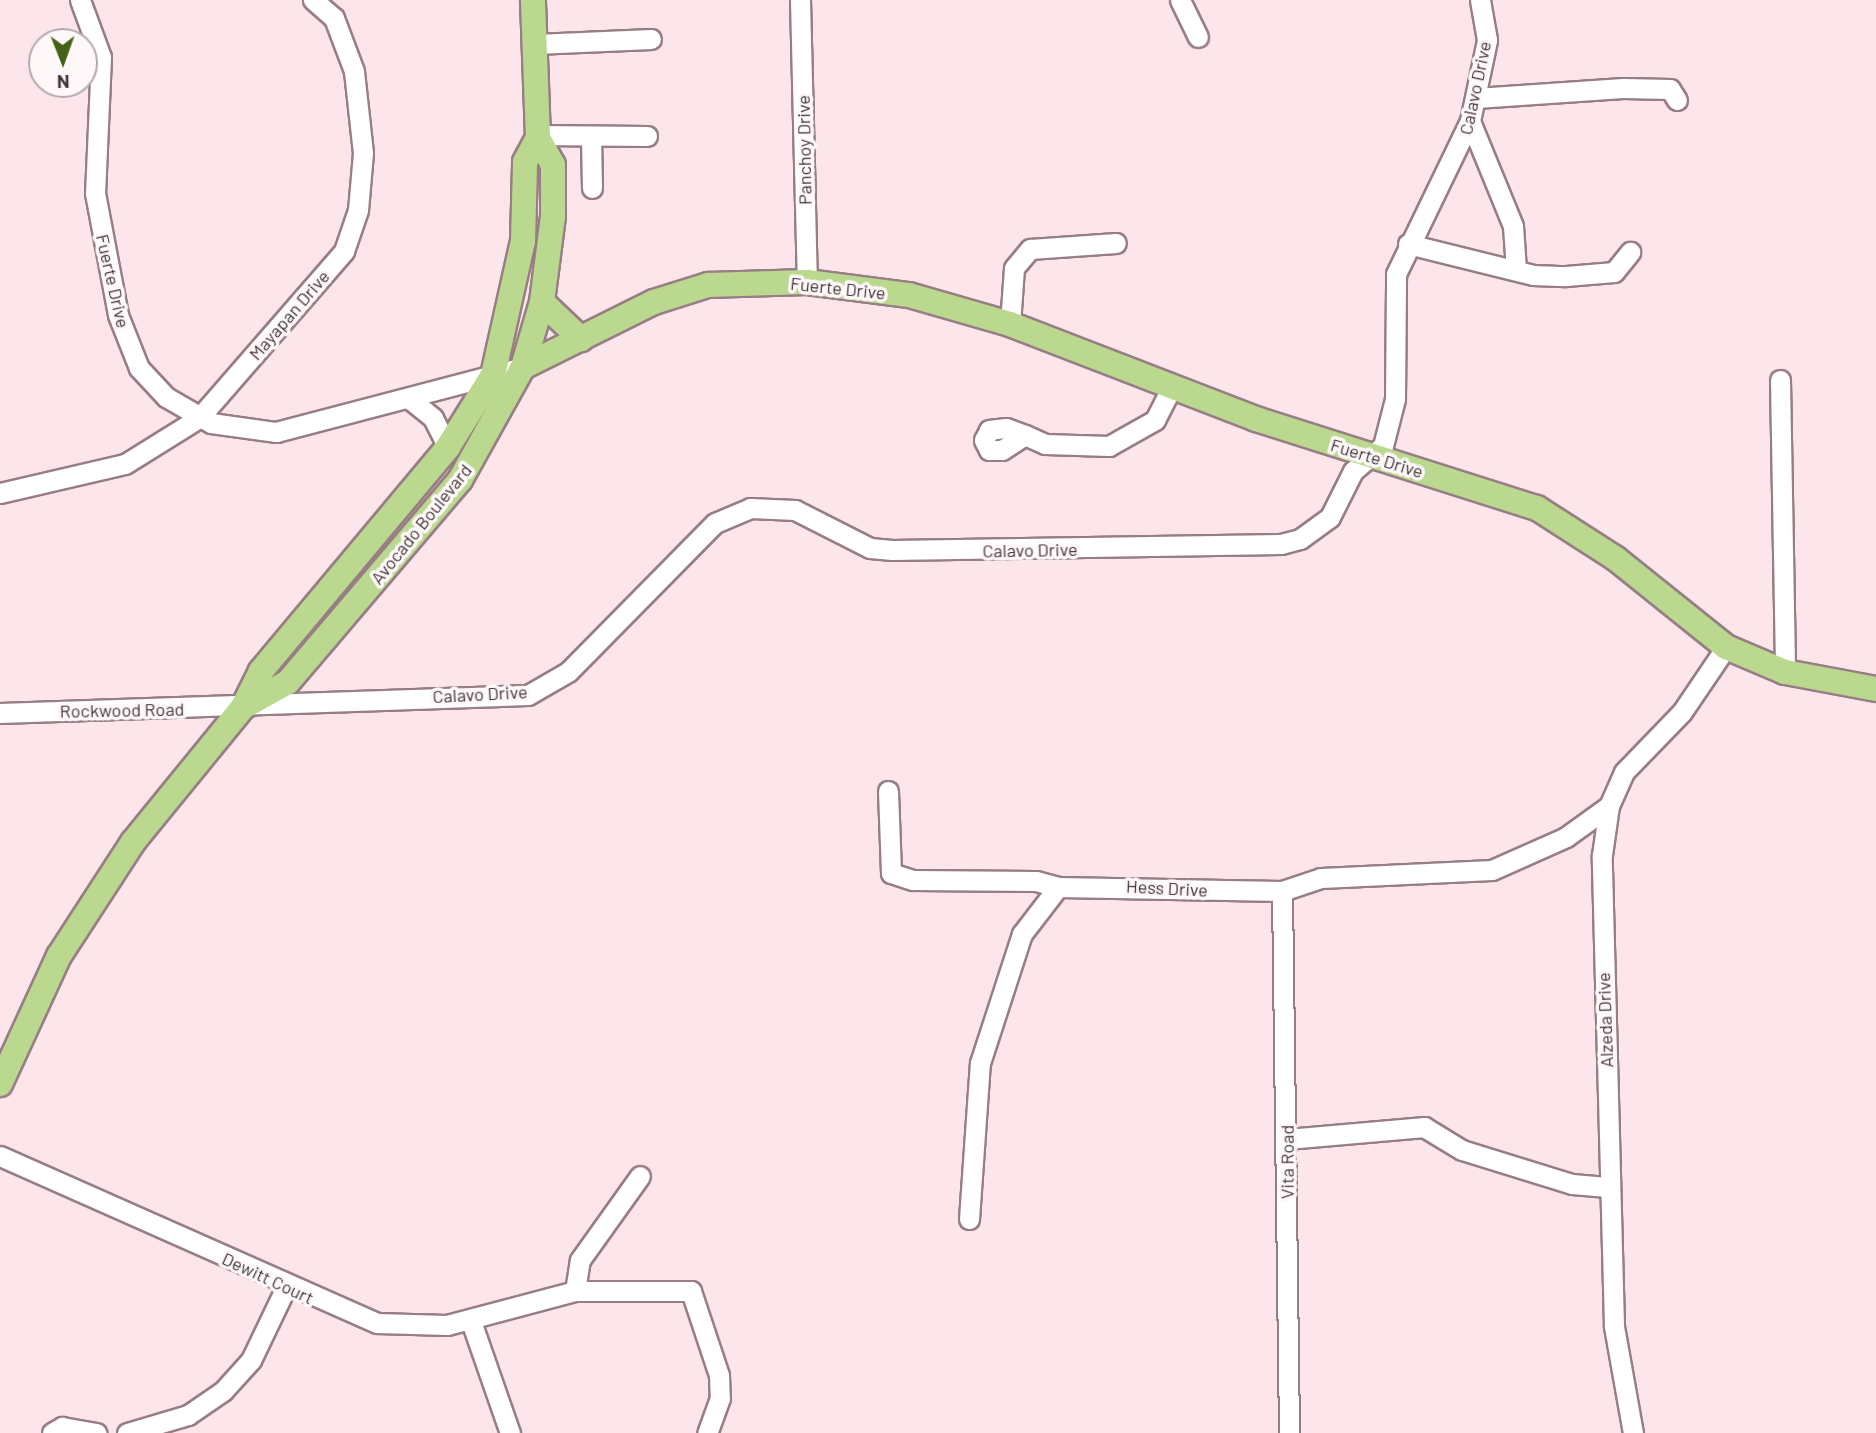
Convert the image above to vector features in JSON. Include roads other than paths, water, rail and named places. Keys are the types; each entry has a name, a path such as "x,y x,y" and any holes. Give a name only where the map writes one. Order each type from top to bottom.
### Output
{"main road":[{"name":"Avocado Boulevard","path":"243,706 288,682 441,503 490,434 523,367 542,302 553,165 538,137 533,0"},
{"name":"Avocado Boulevard","path":"0,1084 71,936 133,842 243,706 261,671 448,447 493,375 523,241 525,162 538,137"},
{"name":"Fuerte Drive","path":"523,367 692,289 807,282 909,295 1010,324 1369,457 1554,517 1726,647 1785,672 1876,689"},
{"path":"542,302 581,339"}],"street":[{"name":"Fuerte Drive","path":"80,0 101,57 95,193 118,315 151,383 199,418 276,432 411,400 523,367"},
{"name":"Mayapan Drive","path":"0,493 125,464 199,418 344,251 358,210 363,153 354,71 334,18 313,0"},
{"path":"1180,0 1198,37"},
{"name":"Calavo Drive","path":"243,706 528,695 568,672 715,523 750,509 795,510 870,548 892,550 1281,544 1330,517 1353,471 1384,446 1395,399 1392,299 1408,244 1470,121 1487,40 1480,0"},
{"name":"Panchoy Drive","path":"800,9 807,282"},
{"path":"535,44 651,39"},
{"path":"1476,97 1623,88 1670,89 1677,100"},
{"path":"1470,121 1513,226 1516,270"},
{"path":"591,136 592,188"},
{"path":"538,137 647,136"},
{"path":"1010,324 1014,268 1030,249 1116,243"},
{"path":"1408,244 1516,270 1566,276 1614,272 1630,252"},
{"path":"1780,380 1785,672"},
{"path":"1025,435 1093,448 1123,441 1155,420 1172,386"},
{"path":"411,400 433,418 448,447"},
{"name":"Alzeda Drive","path":"1633,1433 1614,1326 1601,905 1609,806 1624,772 1682,712 1726,647"},
{"name":"Rockwood Road","path":"0,713 243,706"},
{"name":"Hess Drive","path":"888,791 891,873 913,880 1036,881 1058,887 1282,891 1321,878 1492,870 1566,837 1609,806"},
{"path":"969,1219 980,1063 1022,934 1058,887"},
{"name":"Vita Road","path":"1282,891 1289,1433"},
{"path":"1287,1139 1424,1127 1462,1150 1489,1154 1572,1184 1610,1186"},
{"name":"Dewitt Court","path":"0,1156 377,1323 471,1321 548,1295 575,1291 691,1291 719,1375 720,1398 707,1433"},
{"path":"575,1291 580,1260 640,1176"},
{"path":"127,1433 169,1424 223,1391 251,1360 287,1285"},
{"path":"471,1321 510,1433"},
{"path":"52,1433 62,1427 96,1433"}]}
